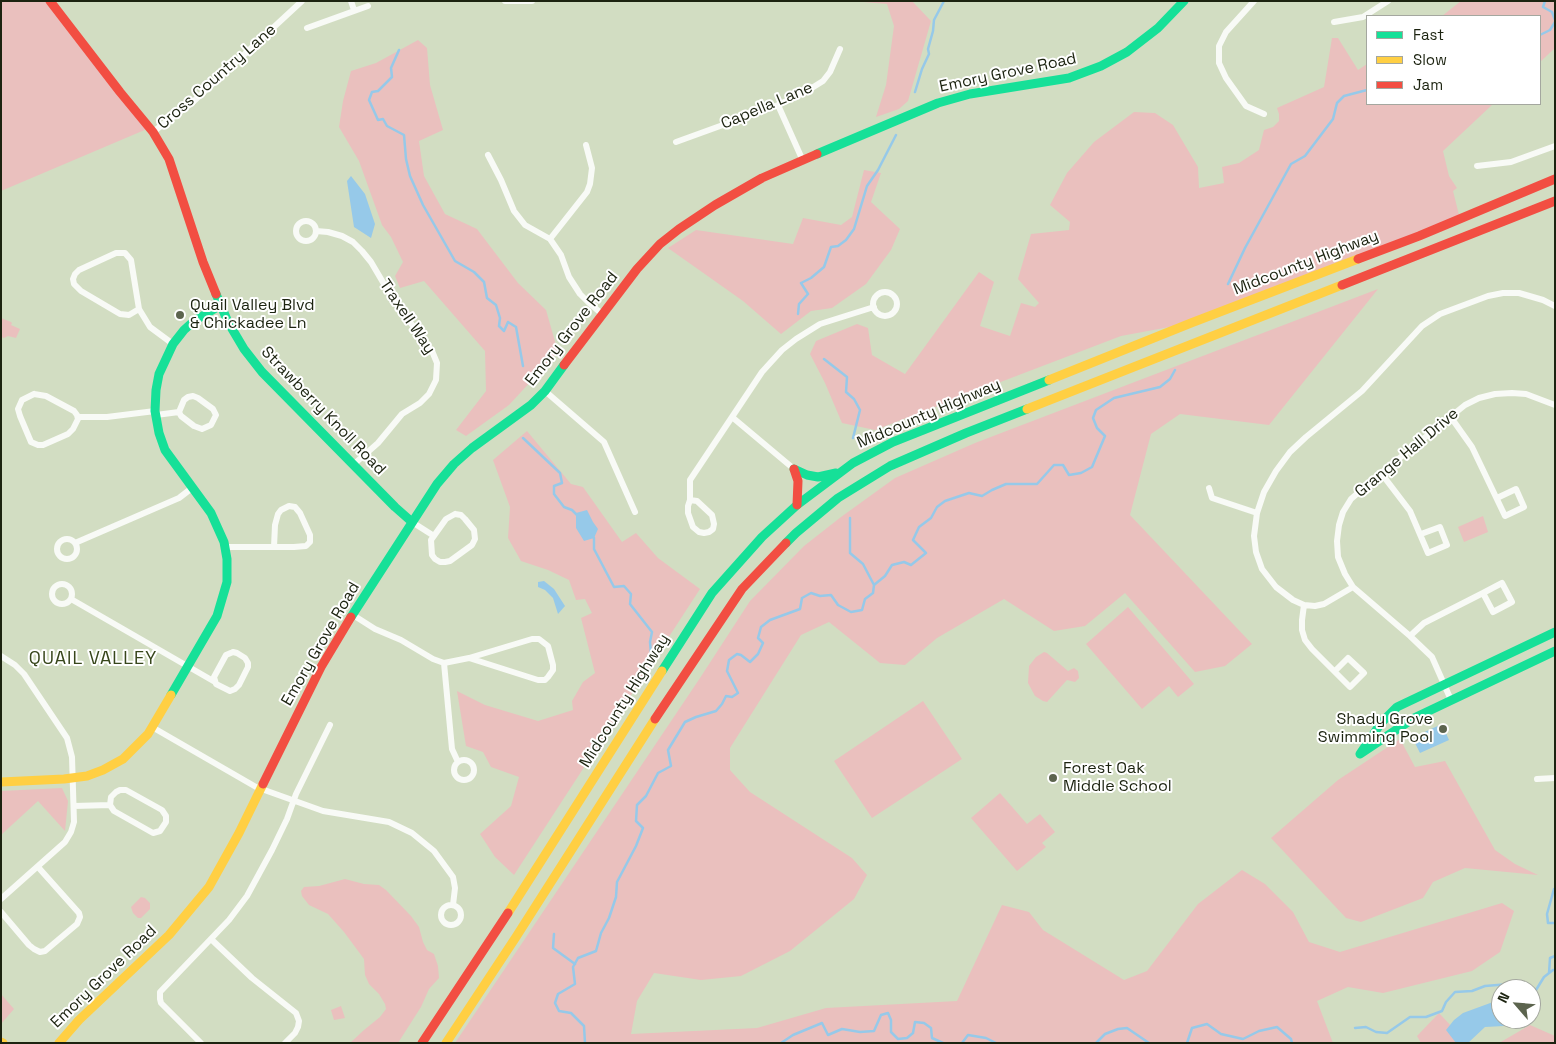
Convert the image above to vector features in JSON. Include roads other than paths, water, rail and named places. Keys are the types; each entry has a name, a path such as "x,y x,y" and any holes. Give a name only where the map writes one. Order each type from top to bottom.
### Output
{"street":[{"name":"Strawberry Knoll Road","path":"50,1 153,132 169,159 203,262 237,339 253,362 352,465 412,522"},
{"name":"Cross Country Lane","path":"153,132 194,101 302,1"},
{"path":"351,1 354,10"},
{"path":"505,1 532,1"},
{"name":"Emory Grove Road","path":"59,1043 78,1020 169,935 202,896 229,852 315,680 353,615 437,484 454,464 531,405 545,392 602,314 637,269 660,244 715,205 762,178 905,116 938,103 970,94 1068,78 1101,66 1127,52 1158,28 1184,1"},
{"path":"1254,1 1226,32 1219,46 1219,63 1226,78 1246,106 1264,114"},
{"path":"1366,15 1388,1"},
{"path":"306,28 368,6"},
{"path":"1334,22 1366,15"},
{"name":"Capella Lane","path":"676,142 778,105 807,91 823,81 830,72 840,49"},
{"path":"778,105 803,161"},
{"path":"550,239 590,184 592,168 586,145"},
{"path":"1477,166 1511,162 1555,146"},
{"path":"488,155 514,211 525,225 550,239 561,254 569,277 580,294 602,314"},
{"name":"Midcounty Highway","path":"422,1043 514,904 712,593 762,537 797,505 840,472 894,442 1182,326 1419,236 1555,179"},
{"name":"Midcounty Highway","path":"446,1043 678,683 742,589 796,533 838,498 890,466 966,433 1555,201"},
{"name":"Traxell Way","path":"316,231 342,236 353,242 362,251 371,262 394,301 432,351 437,363 436,380 427,397 402,414 378,443 352,465"},
{"path":"139,309 129,314 120,314 78,289 74,282 74,276 83,268 116,254 125,253 131,260 139,309 150,327 173,344"},
{"path":"1353,587 1324,604 1315,606 1304,605 1276,587 1262,569 1256,552 1254,536 1257,513 1264,492 1276,471 1290,452 1362,391 1422,326 1440,314 1488,296 1503,293 1519,294 1543,300 1555,306"},
{"path":"1,782 72,778 96,773 117,763 134,749 152,727 215,620 225,590 227,574 225,547 216,521 165,450 155,413 156,390 160,374 173,344 194,321 221,305"},
{"path":"690,500 697,502 712,515 714,524 713,529 709,532 699,532 693,527 688,513 691,476 762,372 782,350 820,324 874,307"},
{"path":"545,392 604,442 635,512"},
{"name":"Grange Hall Drive","path":"1451,700 1432,657 1353,587 1345,574 1338,557 1337,541 1343,512 1351,499 1465,405 1479,398 1495,394 1512,393 1526,394 1555,404"},
{"path":"38,394 71,408 78,417 71,432 38,445 30,439 18,410 23,399 38,394"},
{"path":"193,396 213,409 216,415 211,425 202,429 194,426 181,416 179,412 184,400 193,396"},
{"path":"78,417 179,412"},
{"path":"1450,416 1472,447 1496,498 1505,516 1524,507 1516,488 1496,498"},
{"path":"732,417 794,470 818,477 840,472"},
{"path":"794,470 798,481 797,505"},
{"path":"1381,473 1410,511 1428,553 1447,545 1440,527 1421,534"},
{"path":"75,543 179,498 192,488"},
{"path":"1209,488 1212,498 1257,513"},
{"path":"225,547 274,547 302,547 310,542 311,537 300,513 295,507 289,506 278,514 274,529 274,547"},
{"path":"456,514 465,519 474,530 475,536 472,545 446,562 438,560 432,555 431,544 434,536 448,518 456,514"},
{"path":"412,522 434,536"},
{"path":"1410,636 1424,623 1502,583 1512,602 1492,612 1483,593"},
{"path":"71,599 227,690 232,691 234,689 247,670 248,662 235,652 226,655 214,676 215,682"},
{"path":"1304,605 1302,630 1305,640 1312,650 1350,687 1364,673 1348,658 1335,672"},
{"path":"353,615 375,629 444,663 469,658 535,638 548,646 553,668 548,678 540,680 469,658"},
{"path":"1555,632 1397,707 1366,742 1360,754 1414,718 1555,651"},
{"path":"1,656 24,674 65,734 70,748 74,806 74,824 69,837 1,899"},
{"path":"444,663 452,749 458,762"},
{"path":"201,1043 163,1005 159,998 163,988 236,912 257,880 330,725"},
{"path":"152,727 252,786 338,815 389,822 412,833 434,851 452,877 455,888 453,905"},
{"path":"1537,779 1555,778"},
{"path":"126,790 162,810 166,815 166,820 159,832 151,833 114,811 110,805 111,797 116,792 126,790"},
{"path":"74,806 110,805"},
{"path":"1,912 29,945 40,952 45,951 77,924 80,917 79,913 38,867"},
{"path":"211,939 252,978 296,1013 299,1021 298,1027 285,1043"}],"water":[{"path":"351,176 365,194 375,224 371,238 354,227 347,181"},
{"path":"587,510 598,529 594,538 584,541 576,528 576,513"},
{"path":"544,581 554,589 565,606 558,614 553,598 545,590 538,587 538,582"},
{"path":"1442,724 1449,740 1420,753 1415,743 1422,739 1420,734"},
{"path":"1491,1003 1491,1027 1485,1027 1468,1043 1456,1043 1446,1030 1463,1013"}],"waterway":[{"path":"915,92 929,54 928,49 934,20 944,1"},
{"path":"1545,1 1543,7 1552,12 1555,20"},
{"path":"1541,34 1550,30 1555,22"},
{"path":"399,50 391,68 392,77 378,91 372,92 369,100 378,120 383,119 387,126 404,135 410,176 423,205 455,261 474,272 484,282 487,298 496,305 500,318 499,326 504,331 508,322 516,327 523,366"},
{"path":"1228,284 1245,248 1291,164 1305,156 1333,119 1337,103 1344,96 1366,90"},
{"path":"798,314 799,304 808,294 801,283 811,278 824,267 831,247 838,246 846,240 854,229 867,186 878,170 896,135"},
{"path":"824,359 847,377 846,392 854,399 860,410 853,438"},
{"path":"585,1043 584,1026 571,1013 559,1011 555,1003 558,994 575,984 573,967 578,958 596,951 601,933 609,918 616,897 617,882 636,846 643,828 636,821 637,805 646,796 658,773 671,766 668,750 685,722 716,711 726,696 732,697 738,693 727,671 729,660 737,654 750,662 758,654 763,643 758,638 761,627 770,620 800,609 802,598 811,593 820,596 831,595 838,605 851,612 862,610 865,599 873,593 874,585 885,576 892,565 904,562 911,565 926,553 913,540 919,527 931,518 937,507 945,501 969,493 982,496 1006,484 1037,484 1054,465 1063,465 1069,475 1081,473 1092,467 1105,436 1097,428 1093,418 1096,410 1114,398 1160,387 1170,379 1175,370"},
{"path":"523,438 560,473 562,483 554,486 554,494 564,507 572,510 577,515"},
{"path":"850,518 850,553 863,564 874,585"},
{"path":"592,535 594,538 594,549 614,587 624,586 631,594 630,604 652,632 650,642 651,654"},
{"path":"1554,889 1547,914 1548,923 1555,923"},
{"path":"554,934 553,948 575,964"},
{"path":"1549,973 1550,958 1555,956"},
{"path":"1541,982 1544,977 1555,970"},
{"path":"1355,1028 1366,1027 1376,1032 1387,1033 1410,1017 1426,1017 1442,1011 1446,1002 1455,992 1472,991 1491,986"},
{"path":"781,1043 793,1035 822,1023 828,1035 842,1029 860,1032 874,1031 881,1015 888,1013 891,1020 891,1032 898,1039 907,1038 913,1033 915,1022 924,1023 931,1028 932,1038 943,1043"},
{"path":"1187,1043 1192,1028 1207,1024 1221,1034 1243,1039 1259,1031 1277,1027 1291,1039 1292,1043"},
{"path":"1096,1043 1105,1034 1127,1028 1149,1043"},
{"path":"962,1043 968,1035 986,1038 996,1043"}],"place":[{"name":"Quail Valley Blvd & Chickadee Ln","path":"180,315"},
{"name":"Shady Grove Swimming Pool","path":"1443,729"},
{"name":"Forest Oak Middle School","path":"1053,778"}],"district":[{"name":"QUAIL VALLEY","path":"93,659"}]}
